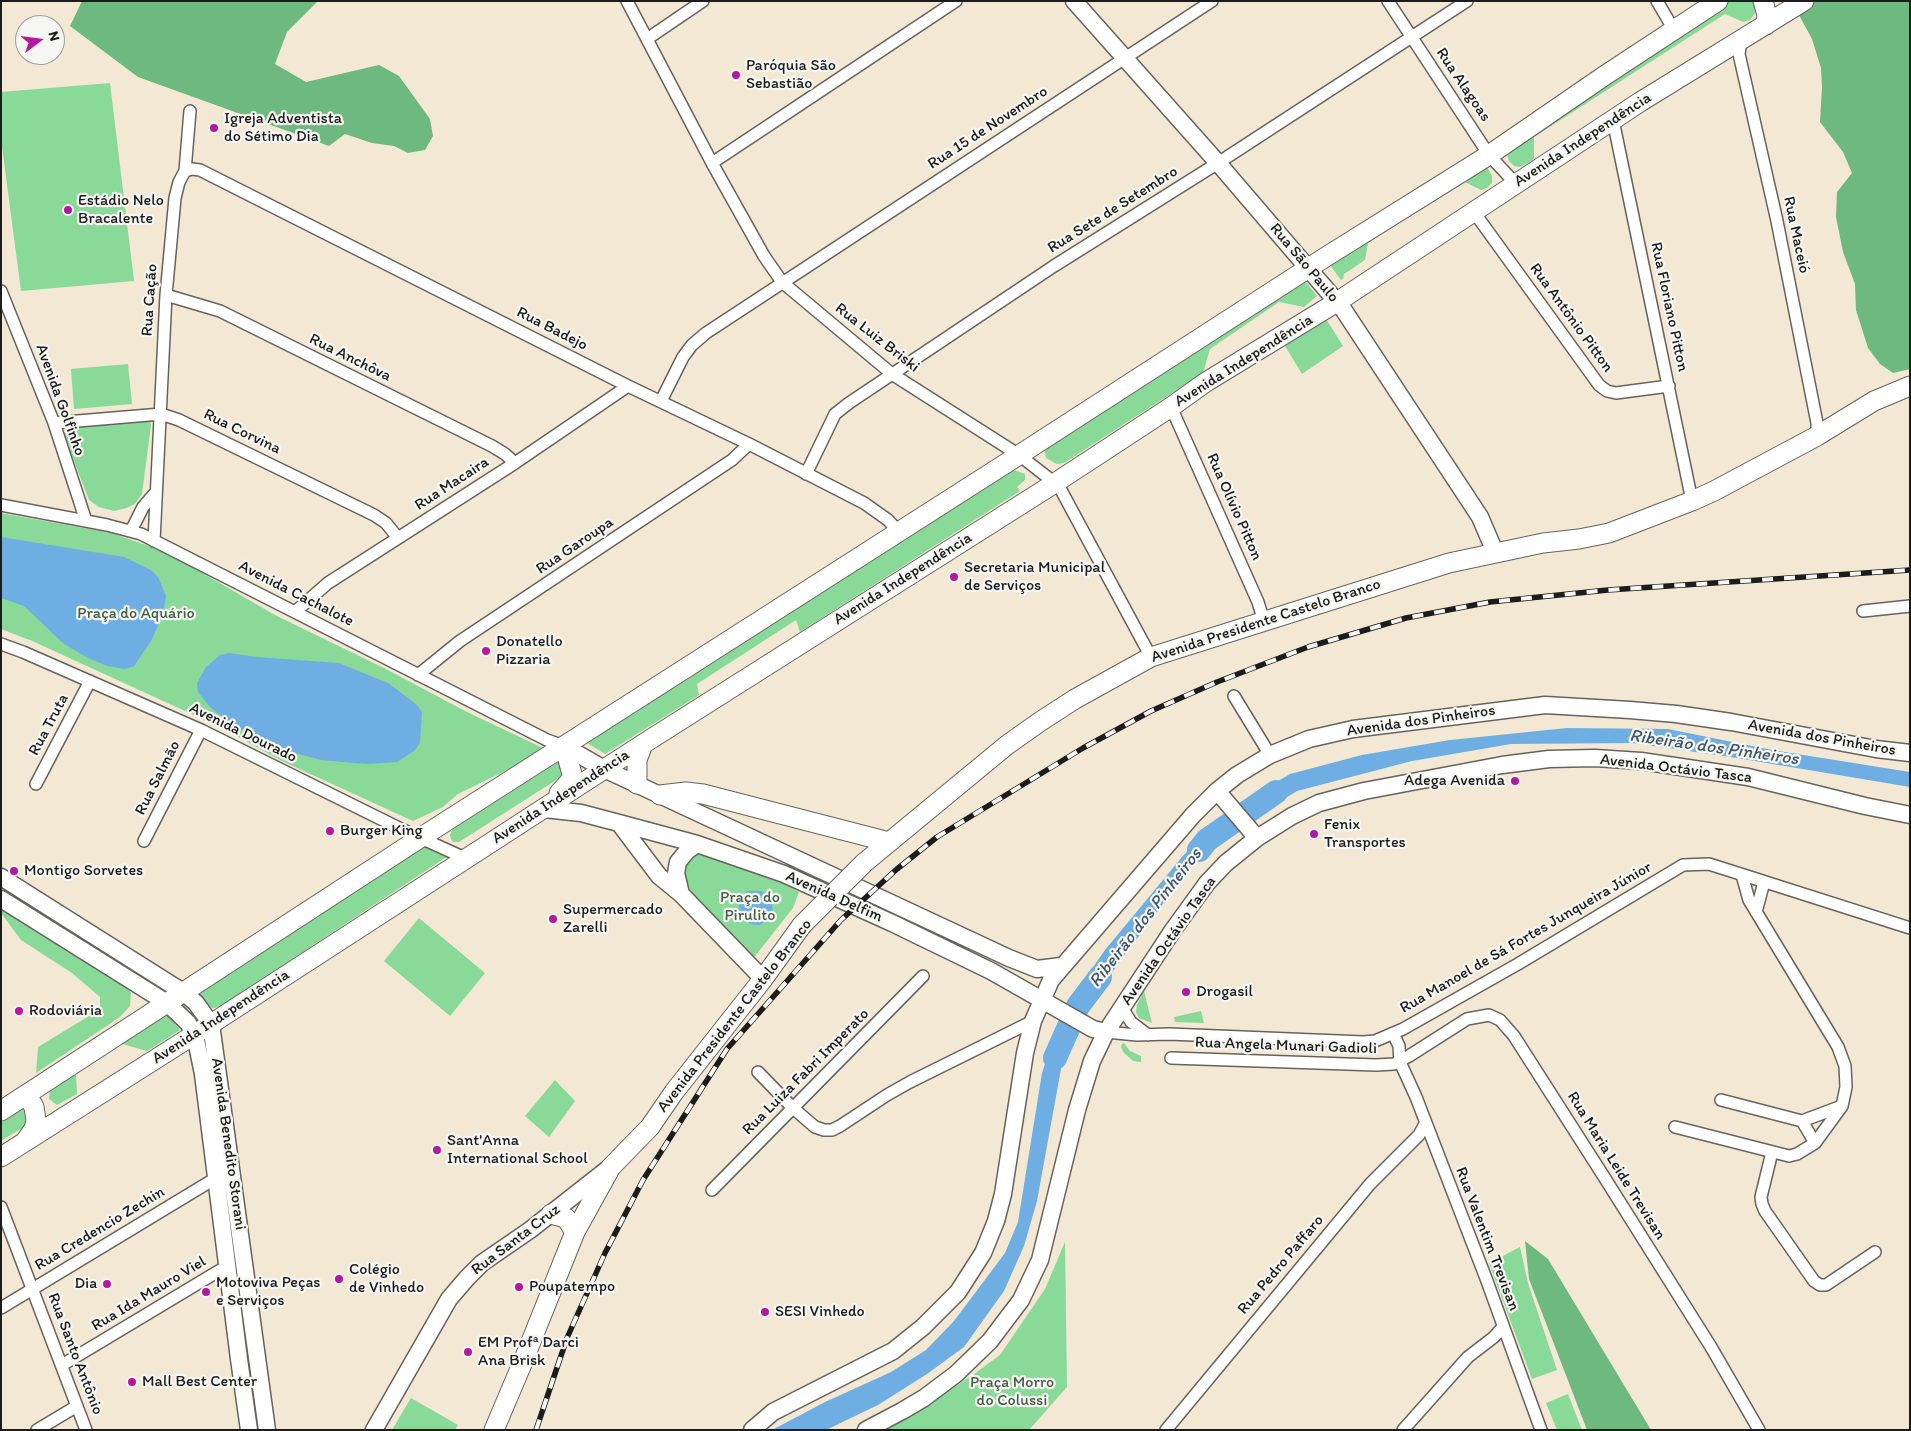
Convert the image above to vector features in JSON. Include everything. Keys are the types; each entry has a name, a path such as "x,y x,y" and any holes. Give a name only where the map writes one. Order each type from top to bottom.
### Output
{"main road":[{"path":"1,1111 420,838 1489,154 1718,1"},
{"path":"1763,1 1766,25"},
{"name":"Avenida Independência","path":"1,1158 25,1141 195,1035 643,744 1055,482 1171,407 1206,382 1337,302 1613,120 1766,25 1797,2"},
{"name":"Avenida Presidente Castelo Branco","path":"494,1430 575,1232 611,1167 650,1127 674,1092 763,979 802,925 864,863 1007,745 1074,699 1151,657 1391,580 1495,552 1609,533 1692,501 1818,436 1874,401 1910,386"},
{"path":"637,784 637,760 643,744"},
{"path":"544,809 572,780 564,746"},
{"path":"660,795 686,792 704,794 889,842"},
{"path":"25,1141 34,1129 36,1120 34,1107 27,1095"},
{"path":"551,1214 566,1218 575,1232"}],"street":[{"name":"Rua Luiz Briski","path":"627,1 712,163 764,256 782,282 892,374 1019,455 1055,482 1062,490 1151,657"},
{"path":"647,38 703,1"},
{"path":"712,163 956,1"},
{"name":"Rua São Paulo","path":"1074,1 1123,59 1218,163 1337,302 1480,517 1495,552"},
{"name":"Rua 15 de Novembro","path":"661,401 683,357 692,345 706,334 782,282 1212,1"},
{"name":"Rua Alagoas","path":"1388,1 1489,154 1516,184"},
{"name":"Rua Sete de Setembro","path":"806,474 835,414 1054,266 1218,163 1467,1"},
{"path":"1657,1 1674,30"},
{"name":"Rua Maceió","path":"1741,41 1739,54 1777,221 1818,436"},
{"name":"Rua Cação","path":"154,541 166,295 175,198 179,182 185,171 190,111"},
{"name":"Rua Floriano Pitton","path":"1613,120 1692,501"},
{"name":"Rua Badejo","path":"185,171 192,169 200,170 628,386 749,444 864,503 888,520 899,532"},
{"name":"Rua Antônio Pitton","path":"1474,212 1599,384 1607,391 1616,393 1669,386"},
{"name":"Avenida Golfinho","path":"1,291 54,423 86,521"},
{"name":"Rua Anchôva","path":"166,295 220,311 492,446 515,463"},
{"name":"Rua Macaira","path":"296,611 328,583 515,463 628,386"},
{"name":"Rua Olívio Pitton","path":"1171,407 1258,602 1264,622"},
{"name":"Rua Corvina","path":"54,423 161,414 179,420 374,514 386,523 398,538"},
{"name":"Rua Garoupa","path":"418,675 460,641 732,460 749,444"},
{"path":"131,531 143,507 155,493"},
{"name":"Avenida Cachalote","path":"1,505 131,531 296,611 546,740 564,746"},
{"path":"1863,610 1910,606"},
{"name":"Avenida Dourado","path":"1,644 201,730 420,838 467,859"},
{"name":"Rua Truta","path":"36,784 90,681"},
{"path":"1234,696 1270,755"},
{"name":"Avenida dos Pinheiros","path":"752,1430 773,1412 893,1351 929,1322 958,1292 982,1253 996,1221 1003,1194 1025,1053 1033,1021 1051,980 1061,966 1187,822 1220,794 1237,774 1270,755 1309,739 1352,729 1545,705 1630,710 1686,716 1731,722 1876,749 1910,753"},
{"name":"Rua Salmão","path":"144,841 201,730"},
{"name":"Avenida Delfim","path":"564,746 604,770 1026,966 1037,969 1061,966"},
{"name":"Avenida Octávio Tasca","path":"866,1430 917,1403 956,1374 990,1341 1020,1300 1040,1260 1099,1030 1122,1008 1173,930 1207,883 1226,863 1257,838 1292,816 1319,802 1364,791 1502,765 1549,759 1595,758 1642,762 1748,777 1865,806 1910,815"},
{"path":"1220,794 1257,838"},
{"name":"Avenida Delfim","path":"544,809 581,813 618,822 697,844 784,874 991,971 1055,1008 1099,1030"},
{"path":"618,822 659,876 680,894 763,979"},
{"path":"680,894 676,873 678,862 682,856 697,844"},
{"name":"Rua Manoel de Sá Fortes Junqueira Júnior","path":"1099,1030 1148,1035 1169,1034 1375,1041 1518,964 1683,865 1709,864 1910,928"},
{"path":"1674,1127 1789,1156 1797,1154 1815,1143 1842,1106 1846,1087 1845,1066 1838,1047 1749,900 1742,875"},
{"name":"Avenida Benedito Storani","path":"1,877 175,998 195,1035 203,1074 249,1430"},
{"path":"1756,912 1764,882"},
{"name":"Avenida Benedito Storani","path":"1,899 175,998 196,1003 211,1024 267,1430"},
{"name":"Rua Luiza Fabri Imperato","path":"712,1190 923,976"},
{"path":"1122,1008 1131,1022 1148,1035"},
{"name":"Rua Maria Leide Trevisan","path":"1400,1062 1467,1019 1489,1015 1500,1020 1514,1036 1606,1180 1711,1347 1760,1430"},
{"path":"758,1072 793,1108 815,1127 832,1130 910,1082 1033,1021"},
{"name":"Rua Valentim Trevisan","path":"1393,1033 1399,1046 1400,1062 1487,1281 1542,1430"},
{"name":"Rua Angela Munari Gadioli","path":"1171,1058 1376,1065 1400,1062"},
{"path":"1722,1100 1802,1121 1842,1106"},
{"path":"1802,1121 1815,1143"},
{"name":"Rua Pedro Paffaro","path":"1166,1430 1370,1184 1419,1135 1425,1124"},
{"path":"1772,1152 1761,1197 1764,1211 1814,1281 1820,1285 1826,1285 1875,1252"},
{"name":"Rua Santa Cruz","path":"374,1430 449,1299 466,1278 482,1263 551,1214 611,1167"},
{"path":"216,1178 232,1168"},
{"name":"Rua Credencio Zechin","path":"1,1308 216,1178"},
{"name":"Rua Santo Antônio","path":"1,1207 86,1430"},
{"path":"227,1266 243,1256"},
{"name":"Rua Ida Mauro Viel","path":"62,1365 227,1266"},
{"path":"1403,1430 1468,1357 1494,1337 1503,1327"},
{"path":"38,1430 77,1406"}],"green space":[{"path":"82,1 318,1 287,32 275,64 306,82 379,65 399,76 430,119 433,136 425,150 408,153 394,146 372,143 345,134 329,146 138,77 70,26"},
{"path":"1728,1 1756,1 1755,13 1750,20 1743,22 1725,14 1534,137 1534,159 1520,167 1514,166 1509,161 1507,154 1511,143"},
{"path":"1812,1 1910,1 1910,369 1893,373 1880,364 1868,348 1856,310 1855,284 1843,252 1836,217 1837,192 1852,173 1843,152 1820,122 1821,68 1812,39 1799,15 1803,6"},
{"name":"Estádio Nelo Bracalente","path":"110,83 134,281 21,291 1,139 1,92"},
{"path":"1486,165 1492,176 1492,183 1487,188 1481,190 1465,182 1368,243 1365,260 1344,274 1343,279 1341,280 1327,261"},
{"path":"1302,277 1317,296 1304,307 1279,302 1210,349 1203,373 1064,463 1057,464 1046,458 1044,449"},
{"path":"1326,319 1343,346 1302,374 1285,346"},
{"path":"128,364 132,404 74,409 71,369"},
{"path":"150,419 151,425 142,494 135,504 126,508 114,511 99,507 89,500 65,437 65,432 68,427"},
{"path":"1014,470 1025,474 1025,480 1017,487 1020,491 800,632 796,620 697,684 699,695 605,754 582,740"},
{"name":"Praça do Aquário","path":"1,513 111,533 166,552 275,615 386,669 467,712 543,748 509,769 458,794 443,807 413,821 282,761 220,727 30,640 1,629"},
{"path":"562,761 564,775 459,842 453,842 450,835 452,830"},
{"path":"421,842 448,856 221,1006 209,1007 203,1000 197,991"},
{"name":"Praça do Pirulito","path":"691,852 701,852 779,881 799,892 793,908 752,960 694,896 684,879 684,858"},
{"path":"1,909 127,986 131,993 130,1006 120,1017 36,1073 38,1047 89,1016 100,1007 100,997 72,973 21,940 1,913"},
{"path":"419,918 485,973 450,1016 384,961"},
{"path":"1144,991 1152,1023 1139,1018 1136,1012 1137,1005"},
{"path":"1201,1011 1204,1023 1175,1022 1174,1017"},
{"path":"162,1016 168,1016 180,1030 147,1051 122,1044 76,1074 77,1094 57,1105 49,1099 50,1088"},
{"path":"1124,1043 1130,1051 1141,1056 1141,1062 1133,1061 1124,1053 1121,1047"},
{"path":"555,1080 575,1101 549,1137 525,1116"},
{"path":"20,1106 28,1109 27,1125 1,1141 1,1117"},
{"path":"1525,1241 1548,1259 1651,1430 1587,1430 1529,1279"},
{"name":"Praça Morro do Colussi","path":"1065,1242 1067,1387 1029,1430 883,1430 970,1377 1000,1355 1045,1289"},
{"path":"1520,1247 1528,1283 1557,1370 1532,1379 1489,1263"},
{"path":"1568,1394 1582,1430 1557,1430 1546,1403"},
{"path":"411,1398 458,1425 455,1430 392,1430"}],"water":[{"path":"1,537 124,557 151,570 158,577 166,596 163,615 151,641 134,666 125,669 107,666 88,658 64,644 24,606 1,598"},
{"path":"229,653 339,663 388,683 416,704 422,712 420,743 414,751 397,762 366,764 321,760 284,750 232,725 209,706 198,692 197,683 206,667 220,655"},
{"path":"1567,728 1668,729 1772,750 1910,772 1910,787 1731,757 1632,743 1511,744 1412,761 1297,791 1255,817 1244,801 1290,774 1362,755 1450,740"},
{"path":"1215,821 1226,833 1188,870 1087,1006 1073,996 1105,950 1182,857"},
{"path":"747,891 762,891 771,899 773,909 769,919 760,925 750,924 740,916 739,902"},
{"path":"1058,1025 1079,1034 1063,1058 1037,1201 1024,1246 1004,1291 964,1347 927,1374 878,1405 826,1430 772,1430 825,1402 891,1372 926,1350 954,1321 1005,1253 1018,1222 1042,1073"}],"waterway":[{"name":"Ribeirão dos Pinheiros","path":"1199,850 1207,840 1276,792"},
{"name":"Ribeirão dos Pinheiros","path":"1055,1058 1078,1006 1100,977"}],"railway":[{"path":"536,1430 567,1338 605,1253 643,1180 727,1049 841,920 897,869 937,837 1083,748 1151,711 1217,682 1308,647 1406,618 1490,602 1608,590 1910,570"}],"place":[{"name":"Paróquia São Sebastião","path":"736,75"},
{"name":"Igreja Adventista do Sétimo Dia","path":"214,128"},
{"name":"Estádio Nelo Bracalente","path":"68,210"},
{"name":"Secretaria Municipal de Serviços","path":"954,577"},
{"name":"Donatello Pizzaria","path":"486,651"},
{"name":"Adega Avenida","path":"1515,781"},
{"name":"Burger King","path":"330,831"},
{"name":"Fenix Transportes","path":"1314,834"},
{"name":"Montigo Sorvetes","path":"14,871"},
{"name":"Supermercado Zarelli","path":"553,919"},
{"name":"Drogasil","path":"1186,992"},
{"name":"Rodoviária","path":"19,1011"},
{"name":"Sant'Anna International School","path":"437,1150"},
{"name":"Colégio de Vinhedo","path":"339,1279"},
{"name":"Dia","path":"107,1284"},
{"name":"Poupatempo","path":"519,1287"},
{"name":"Motoviva Peças e Serviços","path":"206,1292"},
{"name":"SESI Vinhedo","path":"765,1312"},
{"name":"EM Profª Darci Ana Brisk","path":"468,1352"},
{"name":"Mall Best Center","path":"132,1382"}]}
